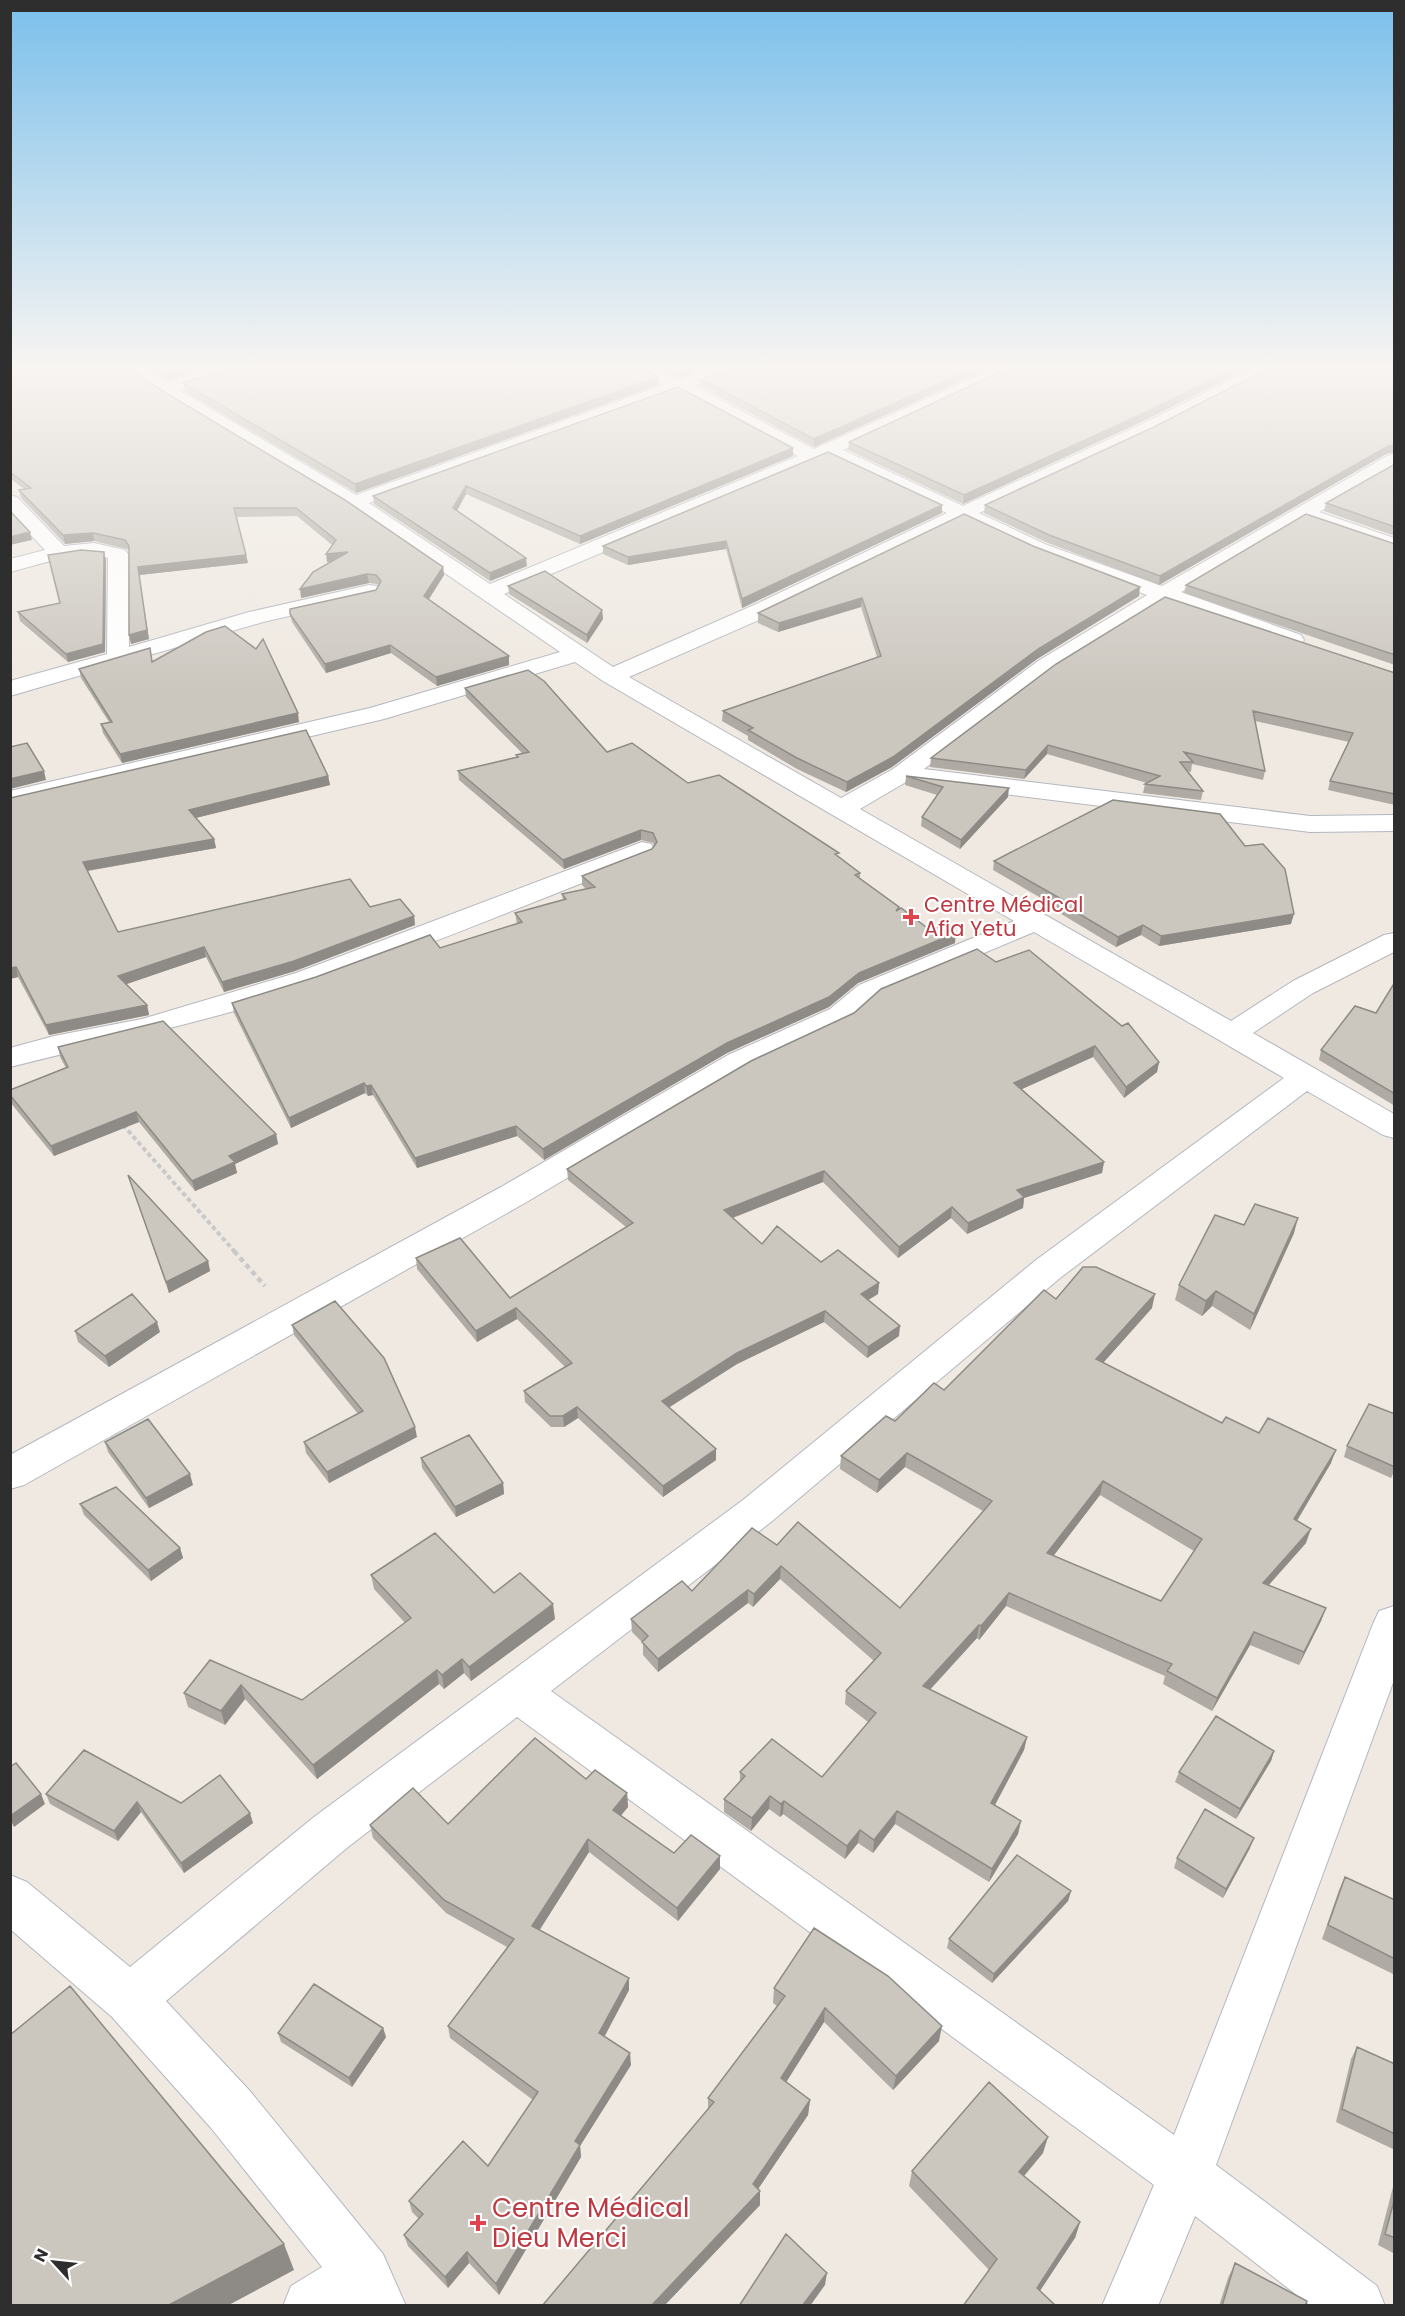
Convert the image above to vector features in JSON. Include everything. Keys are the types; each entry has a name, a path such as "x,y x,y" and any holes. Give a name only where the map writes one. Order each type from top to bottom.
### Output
{"street":[{"path":"311,476 354,502 611,676 1395,1128"},
{"path":"354,502 426,476"},
{"path":"487,593 768,476"},
{"path":"876,476 964,511 1040,549 1161,595 1317,648"},
{"path":"611,676 762,610 964,511 1042,476"},
{"path":"840,809 902,774 1046,666 1161,595 1367,476"},
{"path":"10,501 58,553"},
{"path":"1303,513 1395,545"},
{"path":"10,566 58,553 94,549 118,554 117,659"},
{"path":"10,689 256,617 369,591"},
{"path":"10,799 376,714 578,654"},
{"path":"902,774 1310,824 1395,823"},
{"path":"10,1058 54,1046 147,1027 306,979 642,850"},
{"path":"10,1474 295,1318 513,1195 739,1062 841,1015 869,991 1035,922"},
{"path":"1231,1034 1304,987 1395,941"},
{"path":"130,1999 331,1832 757,1511 1048,1269 1306,1077"},
{"path":"1130,2306 1185,2175 1395,1624"},
{"path":"517,1692 1185,2175 1357,2306"},
{"path":"10,1898 130,1999 230,2109 371,2290 311,2306"}],"path":[{"path":"115,1116 214,1231 295,1318"}],"building":[{"path":"15,476 305,476 345,500 443,567 424,596 509,656 436,677 390,645 325,664 290,614 290,609 376,590 381,581 376,575 367,574 300,589 313,572 348,552 326,554 336,540 296,508 234,508 246,555 138,567 147,630 129,635 129,546 125,540 93,533 63,535 19,490 31,488"},
{"path":"342,476 377,476 355,484"},
{"path":"429,476 725,476 580,536 466,486 453,508 526,558 490,573 373,496"},
{"path":"770,476 880,476 942,505 742,599 726,541 628,557 603,546"},
{"path":"923,476 1006,476 964,495"},
{"path":"1048,476 1335,476 1160,576 1049,535 985,505"},
{"path":"1374,476 1395,476 1395,527 1326,503"},
{"path":"10,511 30,532 10,537"},
{"path":"964,514 1033,546 1140,587 1038,649 893,757 847,782 797,758 748,730 753,728 723,711 881,656 862,598 779,623 758,613"},
{"path":"1306,514 1395,544 1395,655 1186,585"},
{"path":"81,550 104,552 103,644 66,654 18,612 60,603 48,555"},
{"path":"545,571 602,610 587,635 508,586"},
{"path":"1165,597 1395,673 1395,794 1330,781 1353,733 1253,711 1265,771 1184,752 1193,762 1180,762 1203,791 1145,784 1160,776 1048,745 1026,770 931,758 1056,664"},
{"path":"225,626 256,649 263,639 298,713 120,754 101,724 112,722 79,669 150,648 152,662 206,632"},
{"path":"528,670 544,681 607,752 632,743 688,783 719,775 839,853 835,854 860,873 855,875 899,907 896,911 901,908 930,930 944,925 956,933 859,973 829,997 727,1043 543,1149 516,1126 415,1158 371,1085 366,1086 364,1083 289,1118 232,1003 316,977 430,935 440,948 522,922 515,913 566,899 562,894 595,887 582,876 652,849 657,842 653,833 641,830 563,860 458,771 518,757 516,755 529,752 465,688"},
{"path":"306,730 328,776 189,810 214,839 83,862 118,932 350,879 370,907 400,899 414,916 294,961 222,982 204,947 118,976 147,1005 46,1025 16,967 10,968 10,798"},
{"path":"27,743 44,771 10,779 10,747"},
{"path":"906,776 1009,788 961,840 922,817 943,787"},
{"path":"1113,800 1220,814 1245,846 1263,844 1285,869 1294,914 1161,936 1143,925 1118,937 1059,902 1063,900 994,861"},
{"path":"977,949 996,962 1029,950 1122,1026 1128,1023 1159,1062 1126,1087 1095,1046 1014,1083 1104,1162 1017,1190 1024,1197 968,1223 952,1207 899,1247 824,1171 724,1210 762,1244 777,1226 821,1262 838,1250 879,1283 861,1294 900,1326 868,1347 825,1311 737,1353 662,1401 716,1449 663,1486 577,1407 563,1416 550,1416 524,1391 572,1363 516,1308 476,1331 416,1258 460,1238 510,1298 633,1223 567,1169 751,1061 854,1013 881,989"},
{"path":"1395,982 1395,1094 1321,1050 1355,1006 1376,1013"},
{"path":"163,1021 276,1134 229,1156 235,1162 192,1181 136,1112 51,1146 10,1095 10,1090 68,1067 58,1047"},
{"path":"128,1175 208,1261 166,1282"},
{"path":"1255,1204 1298,1218 1254,1314 1216,1291 1206,1301 1179,1285 1215,1215 1244,1225"},
{"path":"1083,1267 1096,1267 1155,1294 1096,1359 1222,1423 1226,1417 1259,1433 1268,1418 1336,1450 1294,1519 1311,1529 1263,1583 1326,1608 1304,1652 1254,1632 1217,1698 1167,1671 1172,1664 1009,1593 981,1626 979,1625 923,1686 1027,1737 991,1803 1021,1821 992,1869 897,1811 874,1840 860,1830 847,1846 784,1801 781,1804 770,1796 752,1818 724,1799 745,1776 740,1772 772,1739 822,1777 876,1713 846,1691 881,1653 781,1566 754,1594 748,1590 658,1659 642,1642 648,1636 631,1619 682,1581 692,1591 752,1528 777,1545 798,1522 900,1608 992,1501 907,1453 879,1480 841,1456 886,1416 895,1421 934,1383 944,1390 1044,1290 1056,1299","holes":["1103,1481 1202,1539 1161,1601 1047,1553"]},
{"path":"132,1294 157,1322 105,1356 75,1331"},
{"path":"335,1301 384,1358 415,1427 327,1472 304,1442 363,1411 292,1325"},
{"path":"1369,1404 1395,1414 1395,1467 1347,1446"},
{"path":"148,1419 190,1474 146,1498 105,1442"},
{"path":"469,1435 503,1483 455,1507 421,1458"},
{"path":"116,1487 180,1548 148,1570 80,1504"},
{"path":"435,1533 494,1593 520,1573 553,1604 469,1667 462,1659 442,1675 437,1670 313,1765 241,1685 221,1711 184,1693 210,1660 302,1700 411,1618 371,1575"},
{"path":"1216,1716 1274,1751 1240,1809 1179,1772"},
{"path":"535,1738 586,1779 595,1770 627,1793 613,1810 674,1853 691,1835 720,1856 677,1908 588,1839 532,1926 629,1978 599,2033 630,2053 575,2141 580,2145 496,2284 467,2252 445,2277 404,2235 423,2214 409,2201 463,2141 488,2166 538,2092 448,2026 514,1939 444,1900 370,1825 413,1788 448,1824"},
{"path":"84,1750 181,1803 220,1775 250,1813 181,1863 137,1802 114,1831 46,1794"},
{"path":"16,1763 41,1794 10,1816 10,1767"},
{"path":"1205,1809 1254,1838 1226,1889 1177,1858"},
{"path":"1017,1855 1071,1891 994,1974 949,1939"},
{"path":"1345,1877 1395,1900 1395,1959 1328,1925"},
{"path":"814,1928 888,1976 942,2026 896,2076 825,2008 781,2078 810,2100 753,2184 760,2191 651,2306 542,2306 714,2102 708,2098 785,1996 774,1988"},
{"path":"314,1984 383,2028 349,2078 278,2033"},
{"path":"70,1986 284,2244 167,2306 10,2306 10,2035"},
{"path":"1357,2047 1395,2064 1395,2134 1342,2109"},
{"path":"989,2082 1048,2137 1019,2172 1080,2222 1037,2288 1056,2306 963,2306 997,2259 912,2171"},
{"path":"1395,2197 1395,2238 1385,2234"},
{"path":"786,2234 827,2273 802,2306 739,2306"},
{"path":"1235,2263 1307,2301 1305,2306 1222,2306"}],"place":[{"name":"Centre Médical Afia Yetu","path":"911,917"},
{"name":"Centre Médical Dieu Merci","path":"478,2223"}]}
